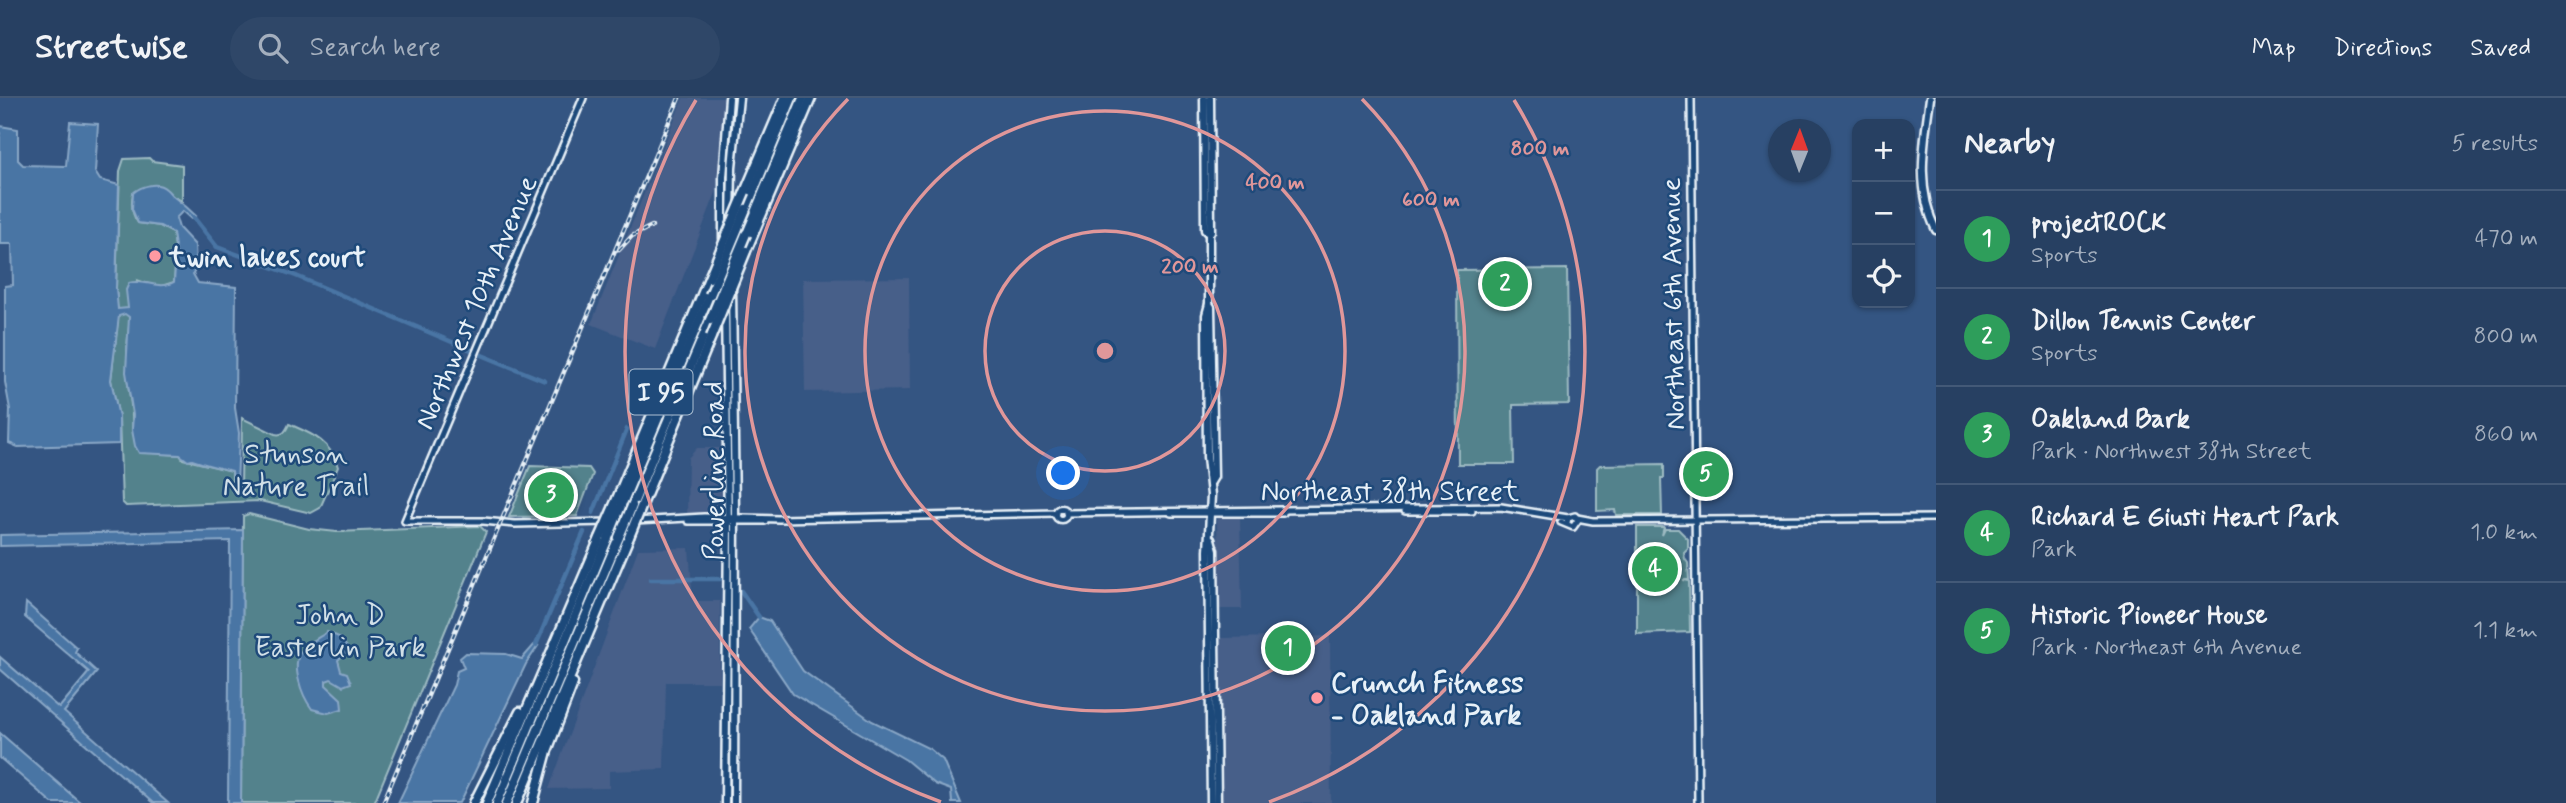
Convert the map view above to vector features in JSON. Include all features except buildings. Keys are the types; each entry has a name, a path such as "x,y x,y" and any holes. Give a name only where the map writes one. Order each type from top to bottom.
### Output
{"highway":[{"name":"I 95","path":"489,803 537,682 604,538 785,98"},
{"path":"617,506 710,295 792,98"},
{"path":"507,803 803,98"},
{"name":"I 95","path":"517,803 811,98"},
{"path":"496,803 604,538"},
{"path":"533,803 547,751 571,690 580,654"},
{"path":"549,728 565,664"},
{"path":"474,803 509,731 537,682"},
{"path":"489,803 509,774"}],"main road":[{"name":"Powerline Road","path":"729,98 723,185 726,405 731,519 729,802"},
{"name":"Powerline Road","path":"729,802 725,783 733,419 731,208 739,98"},
{"path":"1204,98 1205,230 1209,234"},
{"path":"1210,98 1209,304 1214,429 1209,604 1211,803"},
{"path":"1930,98 1923,150 1923,184 1936,230"},
{"path":"1204,149 1210,156"},
{"path":"723,185 731,208"},
{"path":"726,380 733,397"},
{"path":"726,405 730,408 733,419"},
{"path":"1210,537 1214,550 1217,803"},
{"path":"1209,604 1215,612"},
{"path":"1209,625 1215,631"}],"street":[{"name":"Northwest 10th Avenue","path":"405,522 583,98"},
{"name":"Northeast 6th Avenue","path":"1691,98 1698,803"},
{"name":"Northeast 38th Street","path":"405,522 483,521 515,524 1056,515 1061,509 1066,514 1080,514 1501,507 1568,521 1572,527 1578,520 1695,519"},
{"path":"1695,519 1936,518"}],"shaded area":[{"path":"683,98 724,98 717,190 655,349 591,324"},
{"path":"70,122 98,124 95,172 100,180 119,185 116,288 118,309 128,308 126,290 129,283 162,285 174,282 176,253 173,233 160,226 138,223 132,209 133,193 149,185 158,185 167,190 196,216 192,219 183,211 176,218 179,228 195,245 196,268 193,274 198,283 236,287 235,408 239,433 237,487 234,487 232,471 188,461 180,455 139,453 132,430 133,415 126,372 129,317 125,314 119,316 111,380 119,417 119,444 18,447 9,443 10,409 5,382 5,286 13,285 12,244 0,244 0,126 18,129 18,160 23,165 66,166"},
{"path":"909,278 910,390 805,392 803,279"},
{"path":"697,448 722,448 724,515 687,516 688,458"},
{"path":"1240,515 1242,609 1219,609 1217,517"},
{"path":"243,530 241,803 228,803 230,541 0,546 0,535"},
{"path":"689,548 693,601 720,601 720,682 666,682 664,769 609,771 609,788 549,789 638,549"},
{"path":"26,603 77,648 75,652 97,672 64,712 168,803 153,803 0,669 0,657 59,708 89,672 25,617"},
{"path":"759,617 770,621 803,671 872,721 930,749 943,760 961,803 952,803 951,790 935,784 906,760 793,694 749,629"},
{"path":"327,632 339,637 347,647 347,651 338,660 341,671 347,673 351,683 343,686 331,679 326,681 326,685 341,699 342,709 328,713 312,709 304,696 297,671 297,662 303,649"},
{"path":"1330,636 1331,803 1221,803 1220,638"},
{"path":"534,645 538,646 526,664 460,803 398,803 454,685 457,671 464,668 460,658 466,653 506,654 522,659"},
{"path":"0,733 81,803 52,803 0,758"}],"green space":[{"name":"Stunson Nature Trail","path":"149,158 152,161 182,165 182,201 172,196 133,193 132,208 138,223 160,226 173,233 176,253 174,282 158,287 137,280 127,346 132,430 166,454 180,455 183,459 232,471 232,491 241,491 242,418 275,434 284,432 289,424 305,431 331,451 338,467 320,508 311,513 260,501 126,506 122,502 119,417 111,380 118,320 116,288 120,171 124,159"},
{"path":"1567,269 1569,404 1513,405 1514,464 1458,464 1457,270"},
{"path":"1664,464 1664,478 1661,478 1662,515 1616,515 1615,510 1597,511 1597,468 1600,465"},
{"path":"530,466 589,468 593,474 577,516 509,517"},
{"name":"John D Easterlin Park","path":"249,514 309,529 337,532 480,526 486,532 374,803 241,803 243,516"},
{"path":"1637,527 1664,527 1662,535 1665,529 1678,529 1688,539 1688,549 1684,553 1688,563 1689,580 1683,580 1689,581 1690,632 1637,634"}],"waterway":[{"path":"194,218 217,247 296,276 471,350"},
{"path":"482,355 545,381"},
{"path":"593,513 627,429"},
{"path":"536,645 584,532"},
{"path":"651,579 720,579"},
{"path":"741,591 759,617"}],"railway":[{"path":"383,803 679,98"},
{"path":"619,250 632,236 652,226"}],"place":[{"name":"twin lakes court","path":"155,256"},
{"name":"Dillon Tennis Center","path":"1505,284"},
{"name":"Historic Pioneer House","path":"1706,474"},
{"name":"Oakland Bark","path":"551,495"},
{"name":"Richard E Giusti Heart Park","path":"1655,569"},
{"name":"projectROCK","path":"1288,648"},
{"name":"Crunch Fitness - Oakland Park","path":"1317,698"}]}
